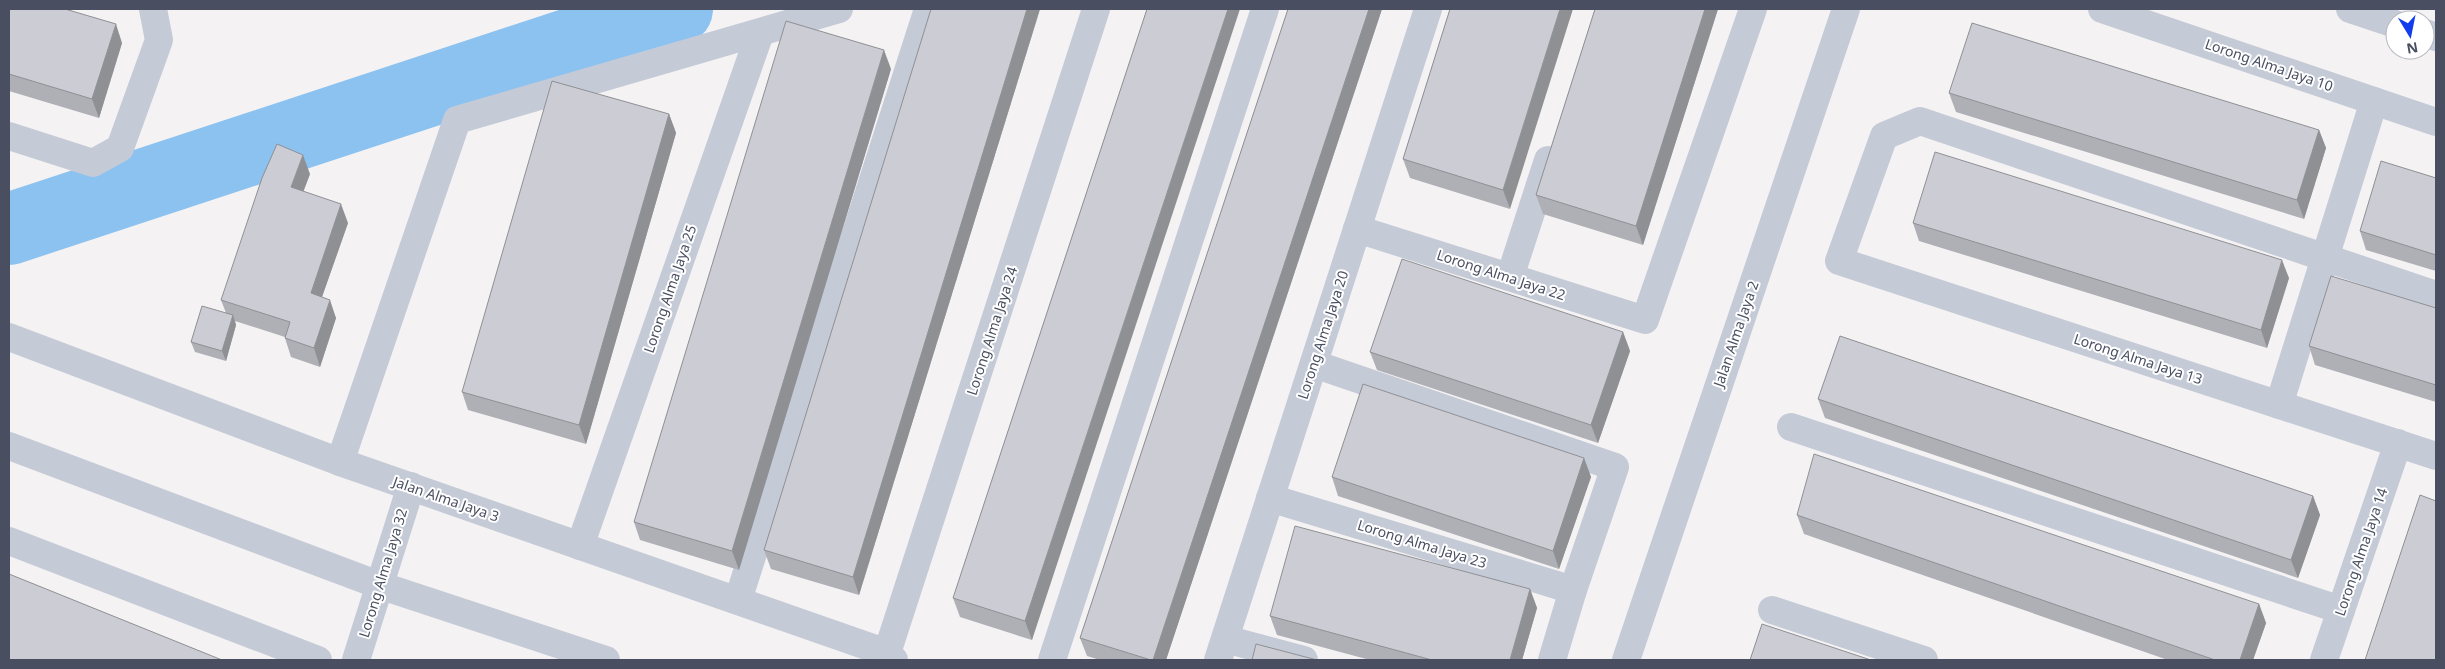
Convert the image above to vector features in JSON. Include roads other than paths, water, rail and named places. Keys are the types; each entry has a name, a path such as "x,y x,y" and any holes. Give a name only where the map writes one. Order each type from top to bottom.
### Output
{"street":[{"path":"9,136 93,163 120,148 159,40 153,9"},
{"path":"340,462 457,120 839,9"},
{"path":"738,600 928,9"},
{"name":"Lorong Alma Jaya 24","path":"891,656 1096,9"},
{"path":"1052,660 1265,9"},
{"name":"Lorong Alma Jaya 20","path":"1222,649 1428,9"},
{"name":"Lorong Alma Jaya 22","path":"1357,229 1645,320 1753,9"},
{"name":"Jalan Alma Jaya 2","path":"1626,660 1846,9"},
{"name":"Lorong Alma Jaya 10","path":"2102,9 2436,122"},
{"path":"2350,9 2385,21"},
{"name":"Lorong Alma Jaya 25","path":"580,546 760,33"},
{"path":"2280,405 2374,101"},
{"name":"Lorong Alma Jaya 13","path":"2325,258 1920,121 1884,136 1840,261 2436,456"},
{"path":"1510,277 1555,138"},
{"path":"2325,258 2436,295"},
{"name":"Jalan Alma Jaya 3","path":"9,337 340,462 738,600 891,656"},
{"path":"1314,364 1615,467 1572,590 1552,660"},
{"path":"1791,427 2341,610"},
{"name":"Lorong Alma Jaya 14","path":"2324,660 2398,444"},
{"path":"9,446 379,585 606,660"},
{"name":"Lorong Alma Jaya 32","path":"356,660 410,486"},
{"name":"Lorong Alma Jaya 23","path":"1270,498 1572,590"},
{"path":"9,541 318,660"},
{"path":"1772,610 1924,660"},
{"path":"1222,649 1304,660"}],"waterway":[{"path":"9,229 677,9"}]}
